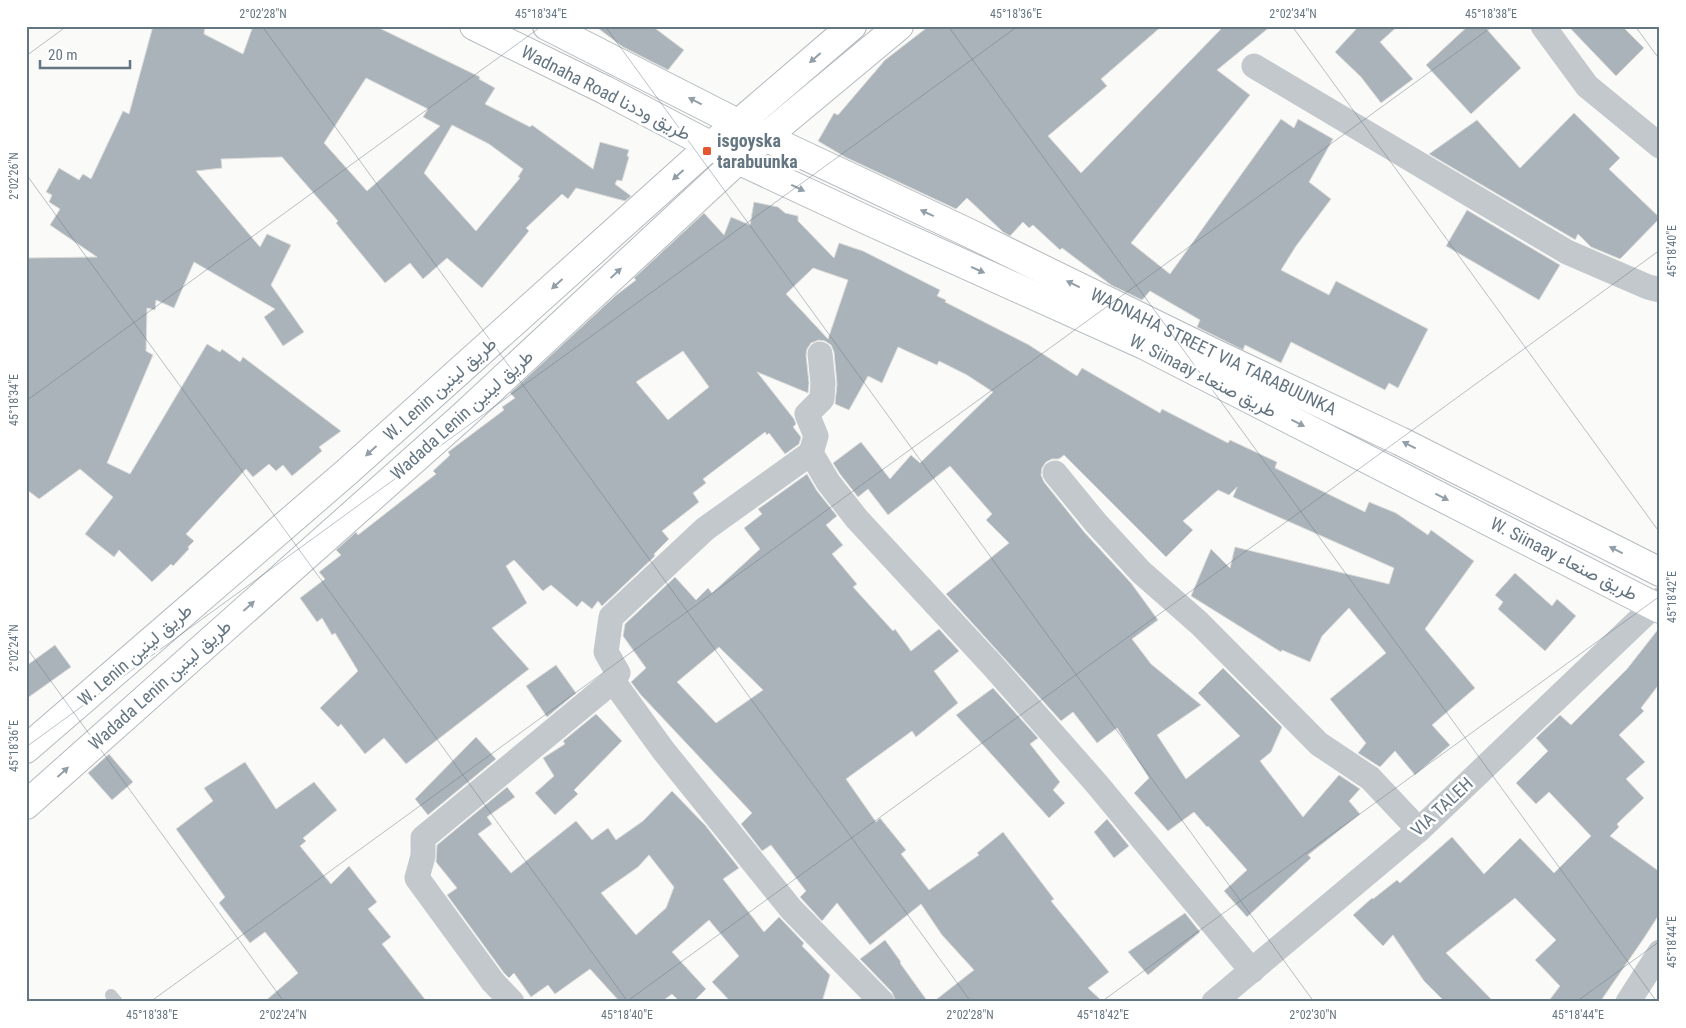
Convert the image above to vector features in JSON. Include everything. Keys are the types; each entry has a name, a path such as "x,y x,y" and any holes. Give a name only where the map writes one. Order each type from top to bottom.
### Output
{"main road":[{"name":"Wadnaha Road طريق وددنا","path":"474,26 604,90 738,160"},
{"name":"Wadnaha Road طريق وددنا","path":"547,26 573,32 739,123"},
{"name":"W. Lenin طريق لينين","path":"28,743 348,471 710,146 852,26"},
{"name":"Wadada Lenin طريق لينين","path":"26,805 463,416 738,160 899,26"},
{"path":"739,123 765,137"},
{"name":"WADNAHA STREET VIA TARABUUNKA","path":"765,137 1400,441 1660,572"},
{"name":"W. Siinaay طريق صنعاء","path":"738,160 873,224 1144,345 1658,604"},
{"path":"946,256 969,233"},
{"path":"442,388 463,416"}],"street":[{"path":"1543,26 1587,86 1660,146"},
{"path":"1254,66 1567,252 1648,287 1660,290"},
{"path":"512,1002 493,982 417,878 423,856 423,838 613,681 618,673 606,652 611,617 704,529 811,453 816,436 807,414 822,399 823,383 820,354"},
{"path":"811,453 828,482 857,519 993,666 1096,783 1252,971"},
{"path":"1055,473 1096,524 1141,572 1199,623 1319,744 1370,778 1420,830"},
{"name":"VIA TALEH","path":"1214,1002 1420,830 1658,604"},
{"path":"613,681 663,750 791,909 882,1002"},
{"path":"1628,1002 1660,952"}],"building":[{"path":"153,26 205,26 204,34 243,54 253,26 375,26 480,77 479,79 495,88 485,104 530,127 532,125 593,169 600,142 629,150 627,156 629,157 622,181 617,180 615,184 631,196 625,201 576,188 568,199 562,194 526,228 529,231 482,288 447,258 423,279 410,263 385,283 336,223 338,221 282,157 221,159 222,168 196,171 260,247 267,234 291,245 271,285 304,332 283,346 264,317 275,309 194,262 174,308 156,300 155,310 147,308 146,351 153,355 107,463 130,474 207,344 220,352 222,349 240,362 243,357 341,431 319,447 322,451 292,476 283,465 276,471 269,464 253,477 246,469 186,534 194,541 188,547 189,549 173,566 171,564 152,582 119,550 114,557 85,534 113,497 80,469 39,499 26,489 26,258 97,257 50,225 60,209 49,202 52,195 46,192 59,168 79,180 83,174 91,179 123,111 129,114","holes":["366,78 428,109 423,117 440,126 367,191 324,143","452,125 489,144 523,169 518,177 520,178 476,231 424,173"]},
{"path":"595,26 652,26 684,50 668,70 623,47"},
{"path":"929,26 1162,26 1101,79 1107,86 1048,136 1081,173 1224,26 1271,26 1217,70 1250,95 1131,243 1170,274 1281,119 1294,128 1298,119 1333,139 1309,182 1331,199 1296,246 1281,270 1329,295 1336,281 1428,329 1398,388 1389,383 1385,390 1291,342 1281,363 1245,345 1243,350 1197,327 1200,320 1150,291 1142,300 1111,285 1062,248 1060,250 1033,225 1029,228 1023,222 1010,236 1003,232 967,198 956,209 845,157 818,141 834,113 838,115 885,60"},
{"path":"1359,26 1398,26 1380,42 1413,79 1381,103 1361,77 1335,52"},
{"path":"1468,26 1484,26 1521,68 1471,114 1426,65"},
{"path":"1568,26 1622,26 1644,48 1616,76"},
{"path":"1574,113 1620,158 1609,169 1660,218 1620,259 1591,247 1578,234 1575,240 1429,154 1477,120 1520,168"},
{"path":"754,202 778,207 785,213 798,216 798,221 834,258 839,243 863,251 940,290 937,296 946,300 945,302 1029,345 1077,376 1082,368 1160,413 1162,409 1228,443 1230,440 1277,462 1275,468 1365,512 1369,502 1396,513 1428,535 1431,530 1474,561 1425,629 1475,688 1432,725 1450,745 1415,775 1395,751 1380,767 1358,753 1366,743 1330,699 1386,653 1349,608 1322,636 1310,662 1282,650 1281,652 1191,596 1211,549 1230,568 1235,547 1389,584 1394,568 1233,497 1237,487 1229,495 1218,490 1183,521 1193,530 1166,557 1064,455 1059,459 1052,459 1046,462 1042,468 1041,475 1044,482 1085,533 1131,583 1158,620 1132,639 1151,664 1201,705 1157,735 1186,779 1240,736 1198,693 1223,668 1282,727 1271,752 1260,761 1303,817 1339,775 1360,789 1349,801 1360,814 1308,855 1311,858 1247,917 1224,891 1247,870 1194,812 1168,831 1134,793 1149,778 1117,728 1097,743 1073,712 1061,721 946,594 1009,543 986,520 992,514 950,466 888,515 868,489 858,497 833,463 861,442 890,479 911,455 920,463 993,392 967,375 939,361 937,365 898,347 882,383 868,376 849,410 835,404 837,384 834,352 831,345 819,340 811,343 807,349 808,393 757,372 794,419 796,424 793,427 801,437 799,444 785,454 769,433 767,435 765,432 703,479 706,483 693,493 699,502 662,531 669,539 654,554 655,556 602,606 598,601 592,609 582,601 577,607 551,585 543,591 514,560 506,566 527,603 492,628 529,669 406,764 384,738 365,754 341,724 338,727 320,708 358,671 335,633 332,635 322,618 317,622 300,598 325,579 319,572 341,555 336,550 356,532 358,535 436,474 433,471 450,455 448,452 504,410 502,407 515,398 510,393 615,296 636,280 634,278 704,213 724,235 731,217 750,225","holes":["813,268 848,280 828,339 786,294","683,351 709,387 668,420 636,382"]},
{"path":"1467,210 1560,265 1539,300 1446,246"},
{"path":"807,474 817,491 837,516 826,525 843,545 832,554 857,584 853,587 893,631 895,629 911,651 939,629 959,651 934,671 958,703 916,737 912,731 846,779 876,822 880,818 906,850 901,854 929,890 979,855 977,853 1003,832 1054,899 1051,901 1109,972 1088,988 1103,1002 933,1002 974,970 942,935 921,904 870,945 837,903 822,921 800,897 806,891 771,845 762,851 741,824 752,813 631,682 646,668 623,636 625,624 675,577 696,600 708,588 712,593 760,549 744,528 762,514 758,509","holes":["719,647 763,690 716,723 677,682"]},
{"path":"1515,573 1552,606 1557,599 1576,616 1545,651 1498,609 1503,602 1495,595"},
{"path":"1660,627 1660,683 1641,708 1644,711 1619,735 1645,762 1626,779 1644,798 1617,824 1619,827 1610,836 1660,872 1660,913 1600,1002 1548,1002 1560,986 1535,960 1556,940 1515,898 1446,953 1494,1002 1445,1002 1424,981 1393,935 1383,946 1353,915 1397,880 1400,883 1452,837 1484,874 1520,838 1554,873 1591,836 1549,792 1536,804 1516,783 1548,751 1536,738 1560,715 1571,725 1627,669"},
{"path":"55,645 71,667 26,699 26,666"},
{"path":"556,665 576,693 547,717 526,686"},
{"path":"993,688 1038,738 1030,744 1060,782 1053,790 1065,803 1049,818 956,715"},
{"path":"596,714 622,741 574,790 578,794 555,815 535,793 554,776 543,758 565,744 563,741"},
{"path":"476,737 496,759 428,815 415,799"},
{"path":"109,754 133,782 112,800 88,773"},
{"path":"245,762 276,809 314,782 337,810 303,838 306,841 300,846 331,884 349,866 377,902 368,909 391,937 382,944 427,1002 264,1002 298,973 265,932 250,943 219,903 225,897 176,829 213,801 204,788"},
{"path":"507,787 515,797 487,817 492,824 478,834 511,873 576,821 592,840 608,828 616,840 643,821 672,791 705,825 739,868 723,879 764,932 779,917 804,943 802,946 830,975 822,1002 731,1002 712,982 739,956 709,920 672,952 706,989 693,1002 680,1002 672,994 661,1002 620,1002 590,969 555,994 548,985 531,997 514,973 509,978 504,973 447,895 457,888 436,862 437,845","holes":["649,855 674,887 666,908 636,935 601,893 638,867"]},
{"path":"1107,819 1129,846 1114,858 1094,832"},
{"path":"1185,913 1200,932 1148,975 1128,952"},
{"path":"885,940 928,1002 896,1002 892,992 860,959"}],"place":[{"name":"isgoyska tarabuunka","path":"707,151"}]}
